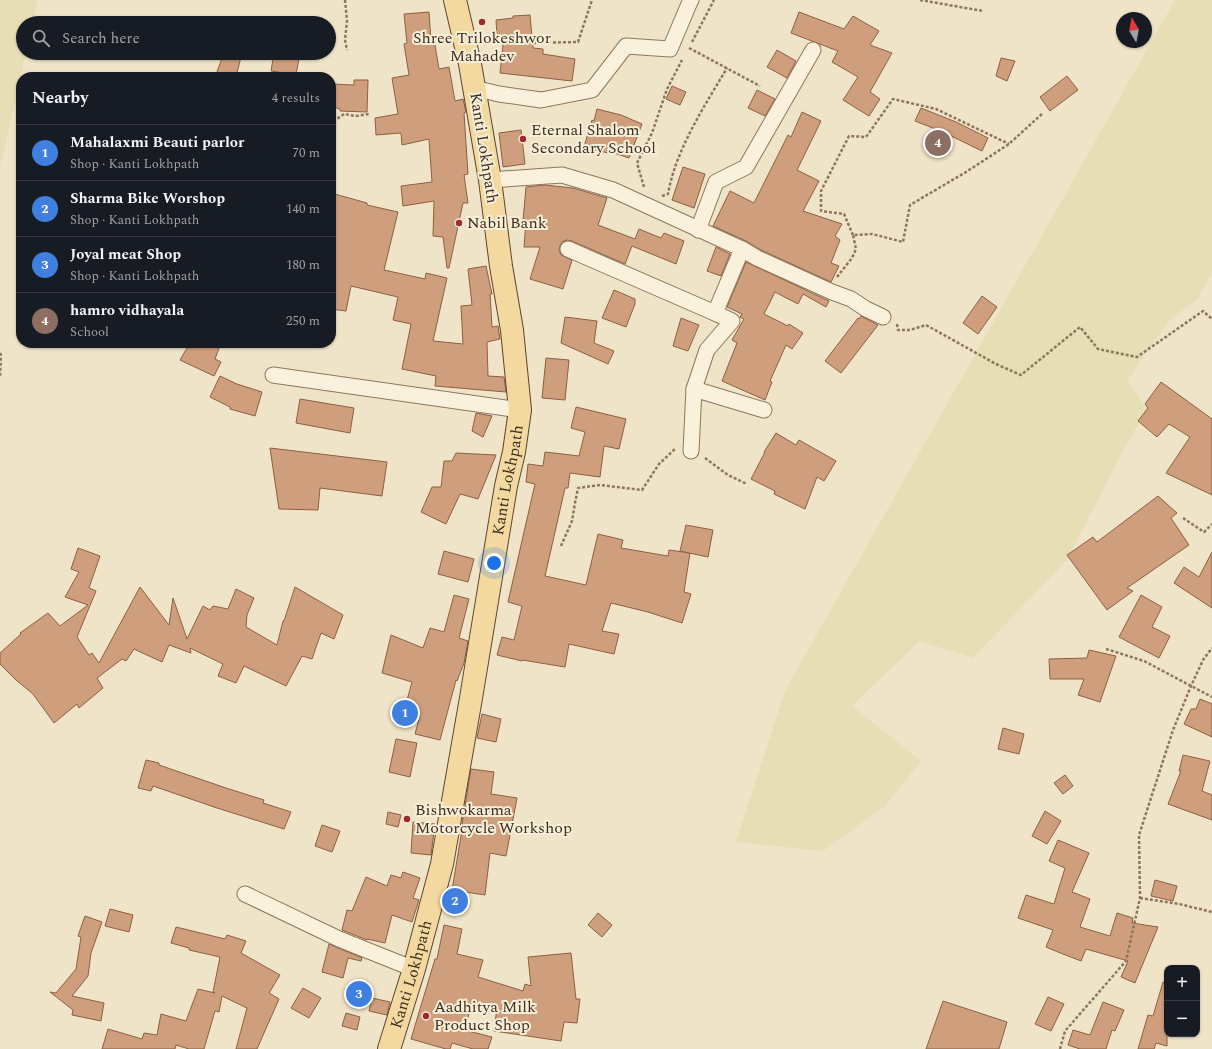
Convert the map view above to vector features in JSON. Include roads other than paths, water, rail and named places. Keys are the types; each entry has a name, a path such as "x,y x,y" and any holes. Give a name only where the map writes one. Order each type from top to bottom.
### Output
{"main road":[{"name":"Kanti Lokhpath","path":"389,1049 414,969 442,864 520,410 512,330 501,266 490,180 470,64 455,0"}],"street":[{"path":"474,88 499,94 541,100 592,90 626,46 670,49 691,0"},
{"path":"698,230 716,182 746,167 813,50"},
{"path":"490,180 562,175 655,203 698,230 742,249 757,258 832,292 851,298 866,309 883,317"},
{"path":"568,249 715,313 732,322 708,350 694,389 691,451"},
{"path":"715,313 742,249"},
{"path":"273,375 520,410"},
{"path":"694,389 764,410"},
{"path":"245,894 339,939 414,969"}],"place":[{"name":"Shree Trilokeshwor Mahadev","path":"482,22"},
{"name":"Eternal Shalom Secondary School","path":"523,139"},
{"name":"hamro vidhayala","path":"938,143"},
{"name":"Nabil Bank","path":"459,223"},
{"name":"Mahalaxmi Beauti parlor","path":"405,713"},
{"name":"Bishwokarma Motorcycle Workshop","path":"407,819"},
{"name":"Sharma Bike Worshop","path":"455,901"},
{"name":"Joyal meat Shop","path":"359,994"},
{"name":"Aadhitya Milk Product Shop","path":"426,1016"}]}
